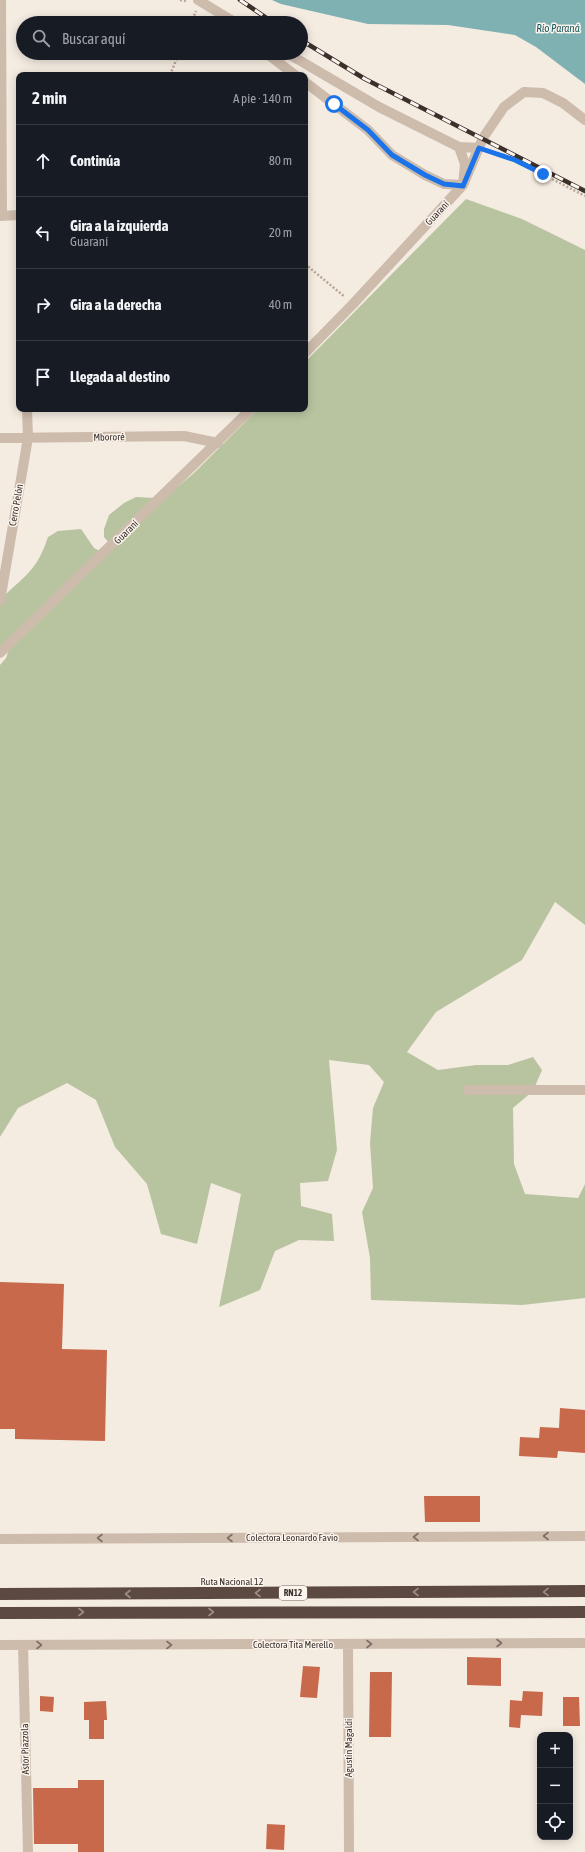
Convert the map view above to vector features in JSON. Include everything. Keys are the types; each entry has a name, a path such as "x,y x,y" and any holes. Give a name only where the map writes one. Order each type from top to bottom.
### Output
{"highway":[{"name":"Ruta Nacional 12","path":"0,1594 585,1591"},
{"name":"RN12","path":"0,1613 585,1612"}],"street":[{"path":"1,0 1,216 16,216"},
{"path":"199,1 218,16"},
{"path":"199,1 224,16"},
{"path":"275,60 291,72"},
{"path":"299,60 379,107 459,147 479,148"},
{"path":"308,84 368,130 392,155 425,175 444,184 463,186 464,164 459,147"},
{"name":"Guaraní","path":"308,350 463,186 483,138 504,107 524,92 543,93 563,103 585,120"},
{"name":"Cerro Pelón","path":"0,601 28,438 27,412"},
{"name":"Guaraní","path":"0,653 218,443 248,412"},
{"name":"Mbororé","path":"0,438 184,436 218,443"},
{"path":"468,1090 585,1090"},
{"name":"Colectora Leonardo Favio","path":"0,1539 585,1536"},
{"name":"Colectora Tita Merello","path":"0,1645 585,1643"},
{"name":"Agustín Magaldi","path":"348,1644 348,1852"},
{"name":"Astor Piazzola","path":"23,1646 28,1852"}],"path":[{"path":"171,72 176,60"},
{"path":"479,148 515,160 585,196"},
{"path":"308,266 353,304"}],"green space":[{"path":"466,199 522,219 585,250 585,925 555,902 522,960 436,1012 407,1052 438,1070 476,1065 508,1065 533,1057 542,1070 533,1091 513,1108 514,1164 525,1194 578,1198 585,1184 585,1298 522,1305 371,1300 370,1258 362,1212 373,1188 370,1143 373,1108 384,1082 369,1065 329,1060 337,1150 328,1181 300,1183 301,1206 332,1214 334,1241 299,1240 275,1251 260,1290 219,1307 241,1194 211,1183 197,1244 161,1234 147,1184 115,1147 96,1100 67,1083 18,1108 0,1137 0,665 6,658 9,649 0,646 0,587 6,594 21,580 36,563 48,537 58,531 81,529 94,548 104,553 110,544 104,537 104,529 109,515 124,503 136,497 155,498 174,490 194,473 255,412 308,412 308,359"}],"water":[{"name":"Río Paraná","path":"272,0 585,0 585,84 536,47 515,35 448,25 368,24 281,4"}],"building":[{"path":"0,1282 64,1284 62,1349 107,1350 105,1441 15,1439 15,1429 0,1429"},
{"path":"560,1408 585,1410 585,1453 558,1451 557,1458 519,1456 520,1437 539,1438 540,1427 559,1428"},
{"path":"424,1496 480,1496 480,1522 425,1522"},
{"path":"467,1657 501,1658 501,1686 467,1685"},
{"path":"303,1666 320,1667 317,1698 300,1697"},
{"path":"370,1672 392,1672 391,1737 369,1737"},
{"path":"523,1691 543,1692 542,1716 521,1715 520,1728 509,1727 510,1700 522,1701"},
{"path":"40,1696 54,1697 53,1712 40,1711"},
{"path":"563,1697 579,1697 580,1726 563,1726"},
{"path":"106,1701 107,1720 104,1720 104,1739 89,1739 89,1720 84,1720 84,1702"},
{"path":"78,1780 104,1780 104,1852 78,1852 78,1844 34,1844 33,1788 78,1788"},
{"path":"267,1824 285,1825 284,1850 266,1849"}],"railway":[{"path":"240,0 264,16"},
{"path":"308,44 365,79 585,191"}],"route":[{"path":"334,104 368,130 392,155 425,175 444,184 463,186 479,148 515,160 543,174"}]}
